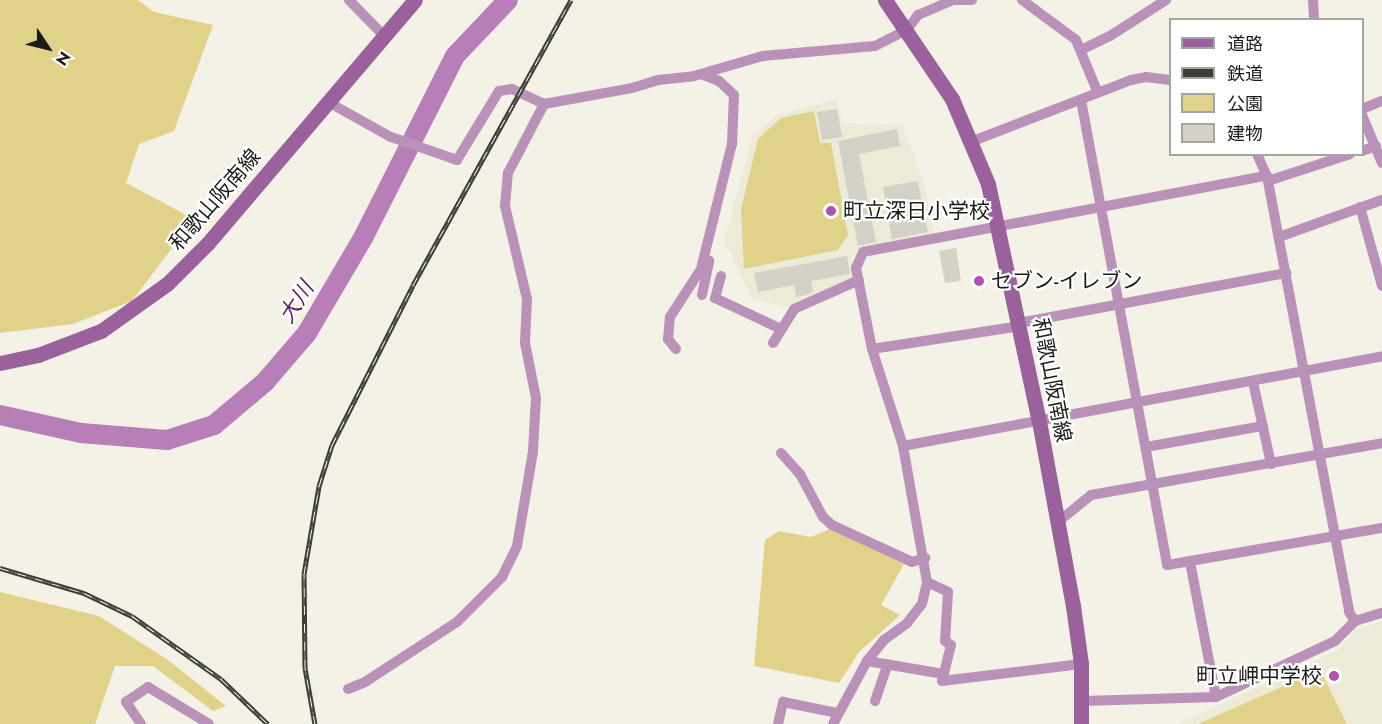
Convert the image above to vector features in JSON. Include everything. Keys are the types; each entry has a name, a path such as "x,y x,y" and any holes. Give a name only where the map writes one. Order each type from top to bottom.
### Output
{"main road":[{"name":"和歌山阪南線","path":"0,363 38,355 101,331 167,284 208,243 415,0"},
{"name":"和歌山阪南線","path":"885,0 952,99 973,141 1000,227 1058,522 1081,664 1083,701 1081,724"}],"street":[{"path":"349,0 384,36"},
{"path":"328,102 391,137 457,160 499,91 512,89 544,104 701,74 763,56 874,46 907,30 918,15 955,0 972,0"},
{"path":"1022,0 1053,26 1072,35 1081,50 1098,93"},
{"path":"1081,50 1110,36 1166,0"},
{"path":"1313,0 1314,18"},
{"path":"676,349 668,339 670,317 701,268 732,144 734,95 719,81 701,74"},
{"path":"973,141 1146,77 1169,80"},
{"path":"1081,100 1167,565 1382,528"},
{"path":"1364,108 1382,101"},
{"path":"348,689 365,682 457,622 502,577 517,546 531,473 536,398 525,343 527,299 505,206 508,173 544,104"},
{"path":"1364,119 1382,163"},
{"path":"1364,150 1376,146"},
{"path":"1258,156 1268,179 1349,612 1355,621"},
{"path":"833,724 867,661 885,640 907,623 922,604 927,582 925,558 903,446 872,349 857,260 863,252 1101,207 1268,179 1344,156"},
{"path":"1279,237 1320,225 1382,200"},
{"path":"1360,207 1382,286"},
{"path":"702,295 710,258 708,237"},
{"path":"872,349 1019,325 1286,273"},
{"path":"721,276 715,298 781,329"},
{"path":"773,343 794,309 859,280"},
{"path":"903,446 1382,356"},
{"path":"1253,382 1271,464"},
{"path":"1146,447 1263,426"},
{"path":"1058,522 1091,495 1382,443"},
{"path":"781,453 800,474 823,517 832,525 912,562 925,558"},
{"path":"1190,562 1215,697"},
{"path":"927,582 948,592 945,641 951,645 942,681 1081,664"},
{"path":"1083,701 1215,697 1335,641 1355,621 1382,613"},
{"path":"867,661 944,674"},
{"path":"875,701 888,664"},
{"path":"141,724 126,702 148,687 209,724"},
{"path":"778,724 783,702 837,713"}],"shaded area":[{"name":"町立深日小学校","path":"837,99 843,123 902,125 925,187 935,235 859,248 852,259 854,280 790,307 753,300 724,240 753,135 778,115"},
{"name":"町立岬中学校","path":"1382,621 1382,724 1177,724 1338,650 1356,629"}],"green space":[{"path":"0,0 138,0 154,12 213,25 174,131 139,144 126,183 194,219 132,301 73,324 0,333"},
{"path":"814,111 820,143 831,143 848,235 838,250 744,269 741,209 758,139 781,118"},
{"path":"830,529 904,564 881,605 900,615 859,652 839,683 754,666 765,540 779,531 811,537"},
{"path":"0,592 99,616 168,660 226,706 213,711 153,666 115,666 95,724 0,724"},
{"path":"1320,670 1347,724 1198,724"}],"building":[{"path":"837,109 842,137 822,140 817,112"},
{"path":"897,129 900,146 859,154 876,242 858,246 838,141"},
{"path":"918,181 928,232 892,239 883,187"},
{"path":"956,248 961,281 945,283 939,251"},
{"path":"847,256 850,274 811,281 813,292 806,295 796,297 794,285 758,292 754,273"}],"waterway":[{"name":"大川","path":"0,415 81,433 167,440 214,425 265,382 307,333 363,238 455,56 508,0"}],"railway":[{"path":"315,724 305,668 304,574 319,486 332,445 413,285 571,0"},
{"path":"0,568 84,593 132,616 221,679 268,724"}],"place":[{"name":"町立深日小学校","path":"831,211"},
{"name":"セブン-イレブン","path":"979,281"},
{"name":"町立岬中学校","path":"1334,676"}]}
